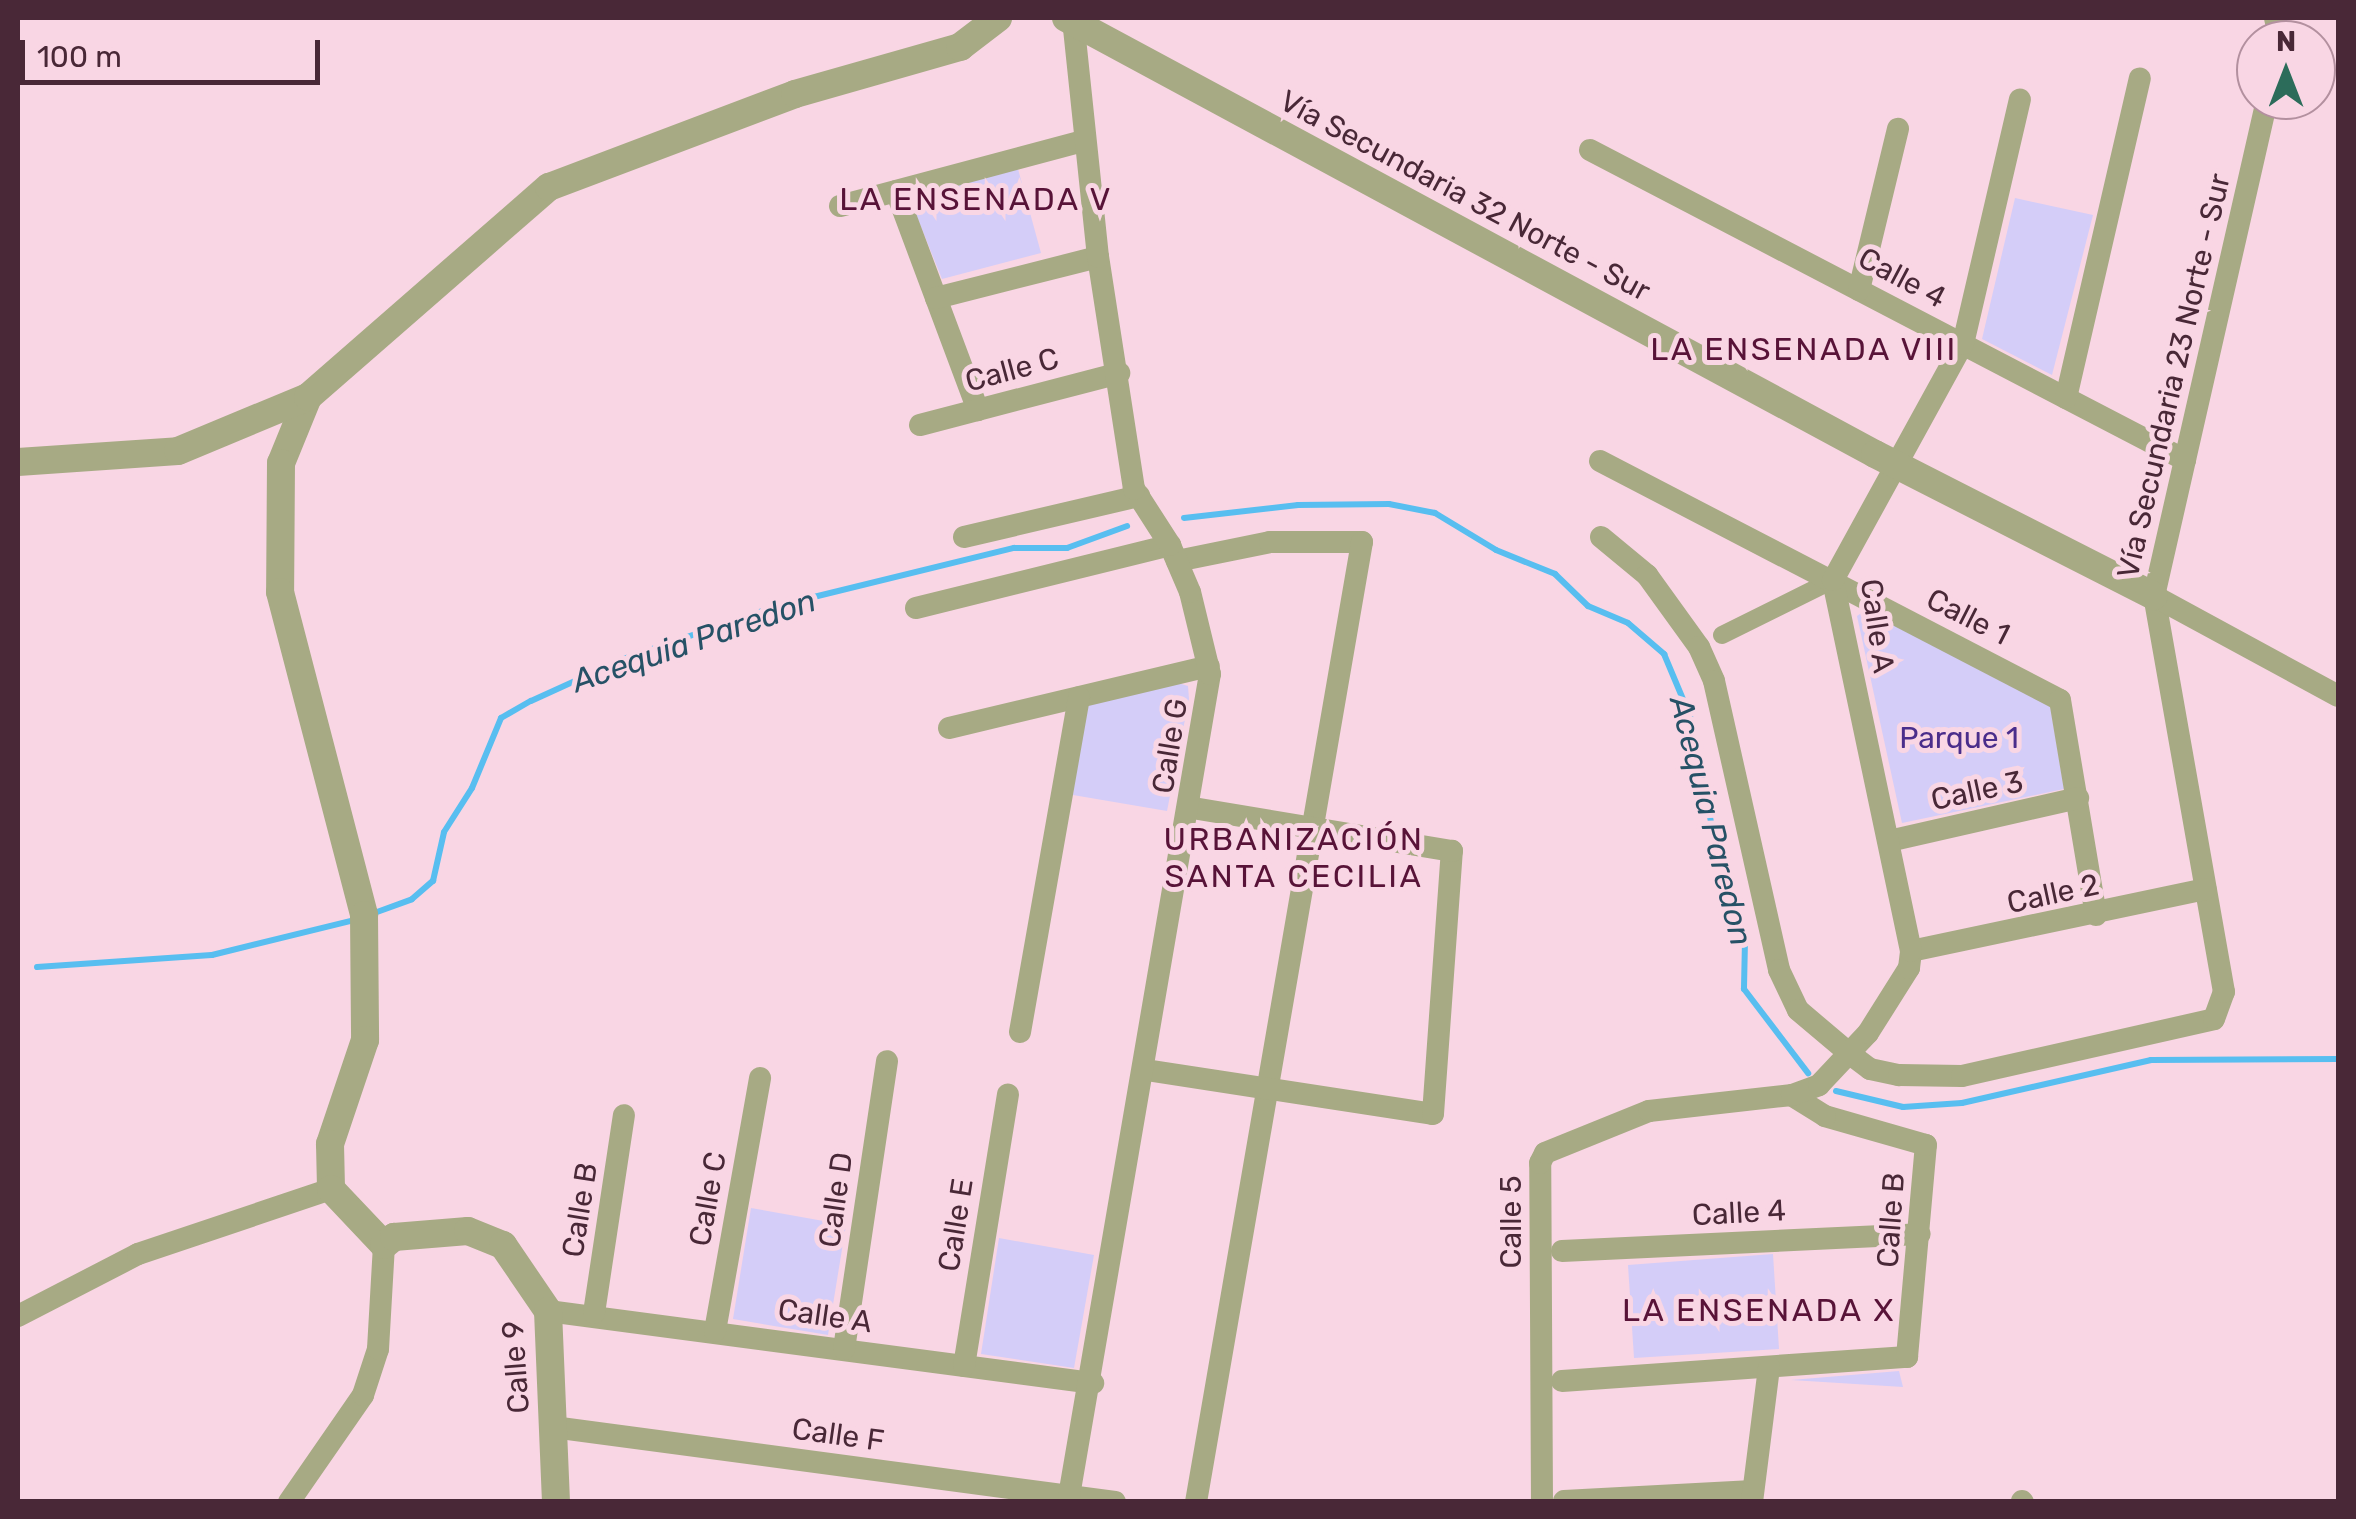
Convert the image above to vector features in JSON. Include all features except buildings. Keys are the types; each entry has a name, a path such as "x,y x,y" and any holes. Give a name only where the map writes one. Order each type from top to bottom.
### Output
{"street":[{"path":"18,462 178,451 308,397 549,187 795,94 960,47 998,18"},
{"name":"Calle G","path":"1069,1496 1191,808 1210,666 1202,622 1173,553 1139,496 1098,257 1070,19"},
{"name":"Vía Secundaria 32 Norte - Sur","path":"1070,19 1899,464 2154,596"},
{"path":"2066,398 2140,78"},
{"name":"Calle A","path":"1912,951 1834,580 1963,344 2020,100"},
{"name":"Vía Secundaria 23 Norte - Sur","path":"1850,1054 1870,1069 1918,1078 1962,1076 2214,1019 2224,992 2154,596 2262,120"},
{"path":"1859,290 1898,130"},
{"path":"840,206 1083,142"},
{"name":"Calle 4","path":"1590,150 2185,460"},
{"path":"896,190 978,410"},
{"path":"936,298 1098,257"},
{"name":"Calle C","path":"920,425 1119,373"},
{"path":"290,1502 363,1394 378,1349 384,1245 332,1189 330,1144 365,1040 364,915 280,592 281,463 308,397"},
{"name":"Calle 1","path":"1600,461 2060,700 2096,916"},
{"path":"964,537 1139,496"},
{"path":"1601,537 1647,575 1699,648 1714,681 1779,970 1798,1010 1850,1054 1909,968 1912,951"},
{"path":"916,608 1173,553 1270,542 1362,542 1271,1092 1196,1502"},
{"path":"1722,635 1834,580"},
{"path":"2154,596 2338,696"},
{"path":"949,728 1210,666"},
{"path":"1020,1032 1079,697"},
{"name":"Calle 3","path":"1889,842 2078,798"},
{"path":"1146,1070 1433,1114 1452,851 1191,808"},
{"name":"Calle 2","path":"1912,951 2096,916 2206,888"},
{"name":"Calle 5","path":"1542,1502 1540,1163 1545,1153 1649,1111 1792,1094 1819,1085 1850,1054"},
{"name":"Calle D","path":"844,1349 887,1061"},
{"name":"Calle C","path":"715,1331 760,1078"},
{"name":"Calle E","path":"964,1366 1008,1094"},
{"name":"Calle B","path":"1769,1367 1906,1357 1920,1234 1926,1145 1826,1116 1792,1094"},
{"name":"Calle B","path":"594,1314 624,1115"},
{"path":"18,1316 138,1254 332,1189"},
{"name":"Calle 9","path":"384,1245 394,1238 440,1233 488,1236 503,1245 548,1312 556,1502"},
{"name":"Calle 4","path":"1562,1251 1920,1234"},
{"name":"Calle A","path":"548,1312 594,1314 1092,1383"},
{"path":"1562,1381 1769,1367 1753,1496 1564,1502"},
{"name":"Calle F","path":"553,1428 1115,1502"}],"green space":[{"path":"1018,169 1041,253 942,279 913,207 916,195"},
{"path":"2015,198 2093,215 2052,375 1982,339"},
{"name":"Parque 1","path":"1867,609 2050,705 2064,789 1902,823 1857,616"},
{"path":"1178,683 1188,686 1189,699 1167,811 1073,795 1084,706"},
{"path":"751,1208 846,1225 828,1335 733,1319"},
{"path":"999,1238 1094,1255 1074,1368 981,1354"},
{"path":"1773,1254 1779,1349 1634,1358 1628,1265"},
{"path":"1899,1371 1903,1387 1791,1380"}],"waterway":[{"name":"Acequia Paredon","path":"1184,518 1298,505 1389,504 1435,513 1496,550 1555,574 1588,606 1628,623 1664,654 1690,716 1718,858 1745,940 1744,989 1808,1073"},
{"name":"Acequia Paredon","path":"377,912 412,899 433,881 444,832 472,788 501,718 531,701 623,659 777,606 1014,548 1067,548 1127,526"},
{"name":"Acequia Paredon","path":"37,967 212,955 350,921"},
{"name":"Acequia Paredon","path":"1836,1091 1903,1107 1962,1103 2151,1060 2338,1059"}],"district":[{"name":"LA ENSENADA V","path":"976,199"},
{"name":"LA ENSENADA VIII","path":"1804,349"},
{"name":"URBANIZACIÓN SANTA CECILIA","path":"1294,858"},
{"name":"LA ENSENADA X","path":"1759,1310"}]}
